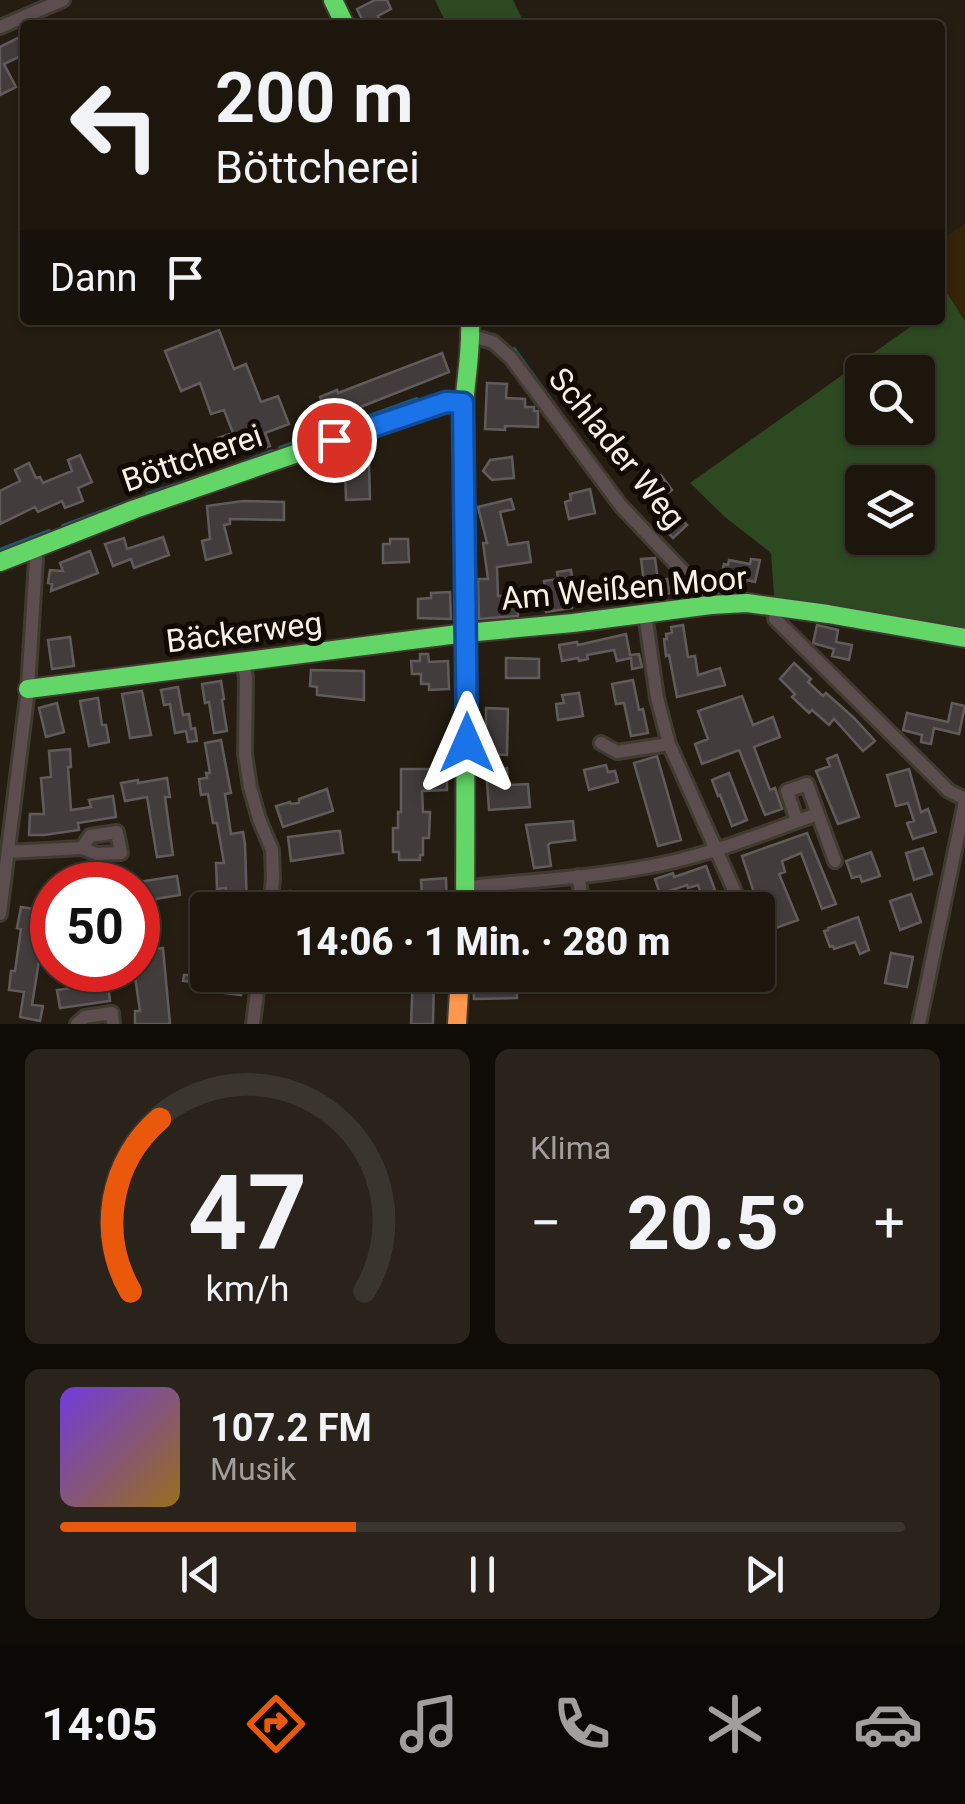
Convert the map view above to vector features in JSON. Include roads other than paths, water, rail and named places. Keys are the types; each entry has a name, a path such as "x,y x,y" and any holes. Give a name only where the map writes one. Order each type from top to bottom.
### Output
{"street":[{"path":"0,28 63,0"},
{"path":"467,892 463,403 470,328"},
{"name":"Schlader Weg","path":"470,328 511,358 621,506 711,605"},
{"name":"Böttcherei","path":"0,562 135,509 446,402 463,403"},
{"path":"0,914 28,689 36,558 33,549"},
{"name":"Am Weißen Moor","path":"466,633 747,603 965,638"},
{"path":"776,606 775,618 949,791 965,800 919,1024"},
{"path":"646,614 657,698 669,744 734,892"},
{"name":"Bäckerweg","path":"28,689 466,633"},
{"path":"243,663 245,754 259,819 272,850 272,892"},
{"path":"601,743 617,752 669,744"},
{"path":"797,821 787,792 807,784 835,861"},
{"path":"467,887 656,865 715,850 818,814"},
{"path":"8,852 82,848"},
{"path":"578,876 581,892"},
{"path":"254,1024 257,992"},
{"path":"457,1024 459,992"},
{"path":"77,1024 86,1016 112,1014 113,1024"}],"waterway":[{"path":"514,349 584,446"},
{"path":"280,448 417,399"},
{"path":"251,459 272,451"},
{"path":"225,469 249,460"},
{"path":"147,494 204,476"},
{"path":"63,526 136,499"},
{"path":"0,550 49,531"},
{"path":"660,538 708,588 743,595"}]}
